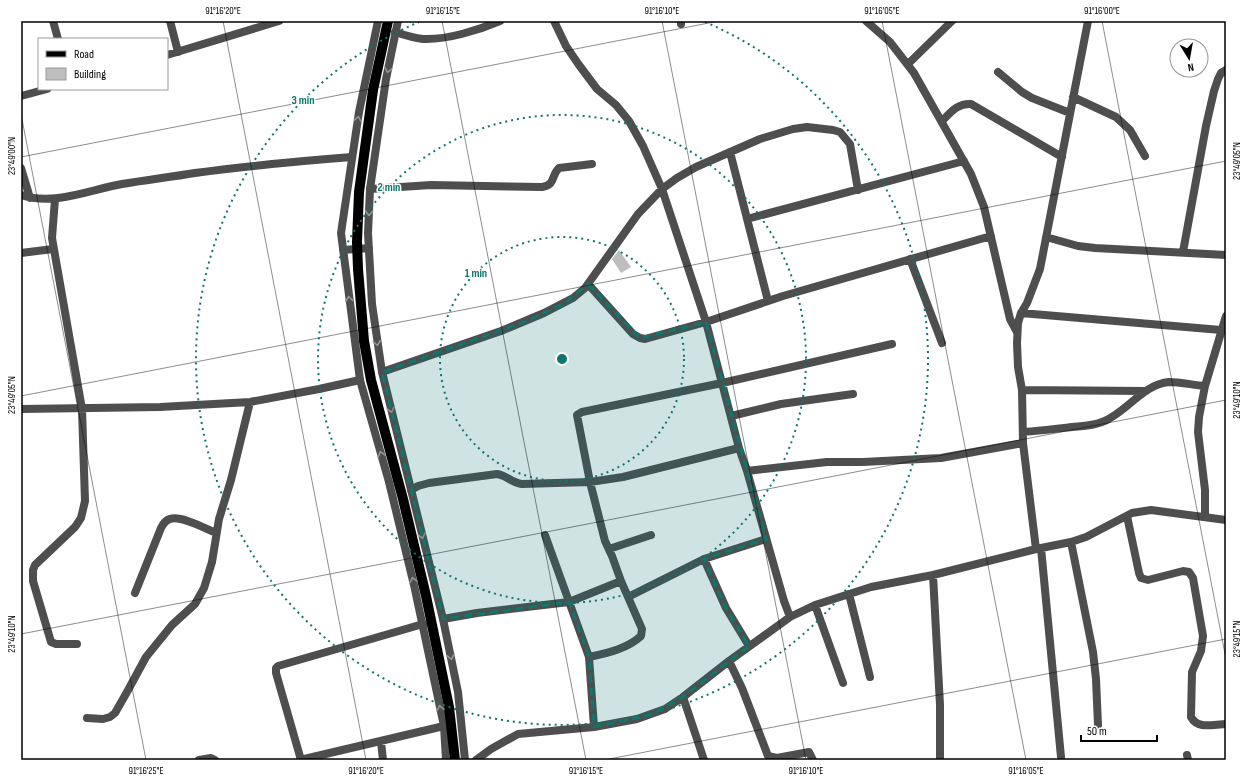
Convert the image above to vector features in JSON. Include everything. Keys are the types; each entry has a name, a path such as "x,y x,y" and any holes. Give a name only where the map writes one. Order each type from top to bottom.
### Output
{"main road":[{"path":"388,21 373,90 359,192 357,242 359,285 364,340 371,380 403,499 428,603 449,707 455,760"}],"street":[{"path":"53,21 58,38"},
{"path":"170,21 178,52"},
{"path":"168,55 267,23 279,21"},
{"path":"378,21 367,70 341,233 360,380 389,482 423,624 444,726 446,760"},
{"path":"398,21 386,79 370,189 368,233 372,304 382,372 443,619 458,692 466,760"},
{"path":"396,32 421,38 431,38 466,33 500,21"},
{"path":"554,21 566,46 579,65 597,89 616,105 629,121 643,146 662,189 706,322 739,448 790,617"},
{"path":"866,21 890,42 908,64 964,161 978,190 984,207 1010,319 1017,332"},
{"path":"908,64 952,21"},
{"path":"1061,758 1039,548 1023,443 1022,390 1018,367 1017,332 1021,313 1035,285 1040,269 1088,21"},
{"path":"1183,252 1214,91 1218,79 1226,70"},
{"path":"998,72 1022,92 1032,98 1070,113"},
{"path":"21,96 43,90"},
{"path":"1073,97 1116,117 1130,130 1145,156"},
{"path":"942,121 957,106 971,104 1062,157"},
{"path":"382,372 470,343 524,322 563,304 580,293 588,284 638,214 662,189 687,172 760,139 794,129 808,127 840,132 850,144 858,190"},
{"path":"730,152 768,301"},
{"path":"21,195 30,198 55,199 123,184 195,173 352,157"},
{"path":"747,219 964,161"},
{"path":"370,189 431,185 545,187 551,183 556,170 559,168 592,164"},
{"path":"21,168 30,198"},
{"path":"55,199 52,229 53,249 82,409 85,490 83,510 75,526 35,564 33,573 35,589 50,642 56,644 77,644"},
{"path":"588,284 633,334 640,338 652,337 706,322 768,301 991,236"},
{"path":"1046,237 1059,242 1090,247 1226,255"},
{"path":"343,250 369,248"},
{"path":"21,253 53,249"},
{"path":"910,259 942,343"},
{"path":"1021,313 1221,330"},
{"path":"1205,517 1205,490 1198,432 1205,386 1226,316"},
{"path":"588,657 619,649 636,640 641,636 642,626 621,581 601,527 576,418 577,415 892,344"},
{"path":"21,408 82,409 160,407 250,402 360,380"},
{"path":"1023,432 1087,426 1111,419 1146,391 1155,386 1169,382 1205,386"},
{"path":"1022,390 1146,391"},
{"path":"730,416 781,404 853,394"},
{"path":"87,718 103,719 110,717 115,712 146,657 172,625 195,604 204,588 212,562 216,533 221,512 231,480 250,402"},
{"path":"747,471 827,462 863,462 941,458 1023,443"},
{"path":"411,490 423,484 497,474 503,475 513,482 522,484 590,482 630,476 739,448"},
{"path":"476,760 491,749 518,734 594,727 637,719 665,709 683,698 729,661 790,617 815,605 849,594 872,587 933,575 1039,548 1071,542 1086,537 1127,516 1141,511 1151,510 1226,520"},
{"path":"1127,516 1141,578 1148,580 1184,571 1189,572 1192,578 1203,636 1201,651 1192,672 1192,717 1194,722 1202,726 1226,724"},
{"path":"135,593 161,528 166,521 173,518 180,518 216,533"},
{"path":"545,534 588,657 594,727"},
{"path":"609,549 652,535"},
{"path":"628,597 704,559 766,539"},
{"path":"1071,542 1093,652 1098,725"},
{"path":"704,559 726,608 749,646"},
{"path":"933,575 940,705 940,760"},
{"path":"443,619 477,613 570,602 621,581"},
{"path":"849,594 870,677"},
{"path":"815,605 843,683"},
{"path":"423,624 282,664 276,668 276,673 301,760 444,726"},
{"path":"729,661 742,688 768,756 777,758 809,752 813,760"},
{"path":"683,698 704,760"},
{"path":"380,742 383,760"},
{"path":"199,760 211,758 215,760"}],"highlighted area":[{"path":"588,284 640,338 706,322 766,539 704,559 726,608 749,646 683,697 650,715 594,727 589,657 569,602 443,619 382,372 524,322 563,304"}],"building":[{"path":"619,250 631,267 621,273 612,259"}]}
